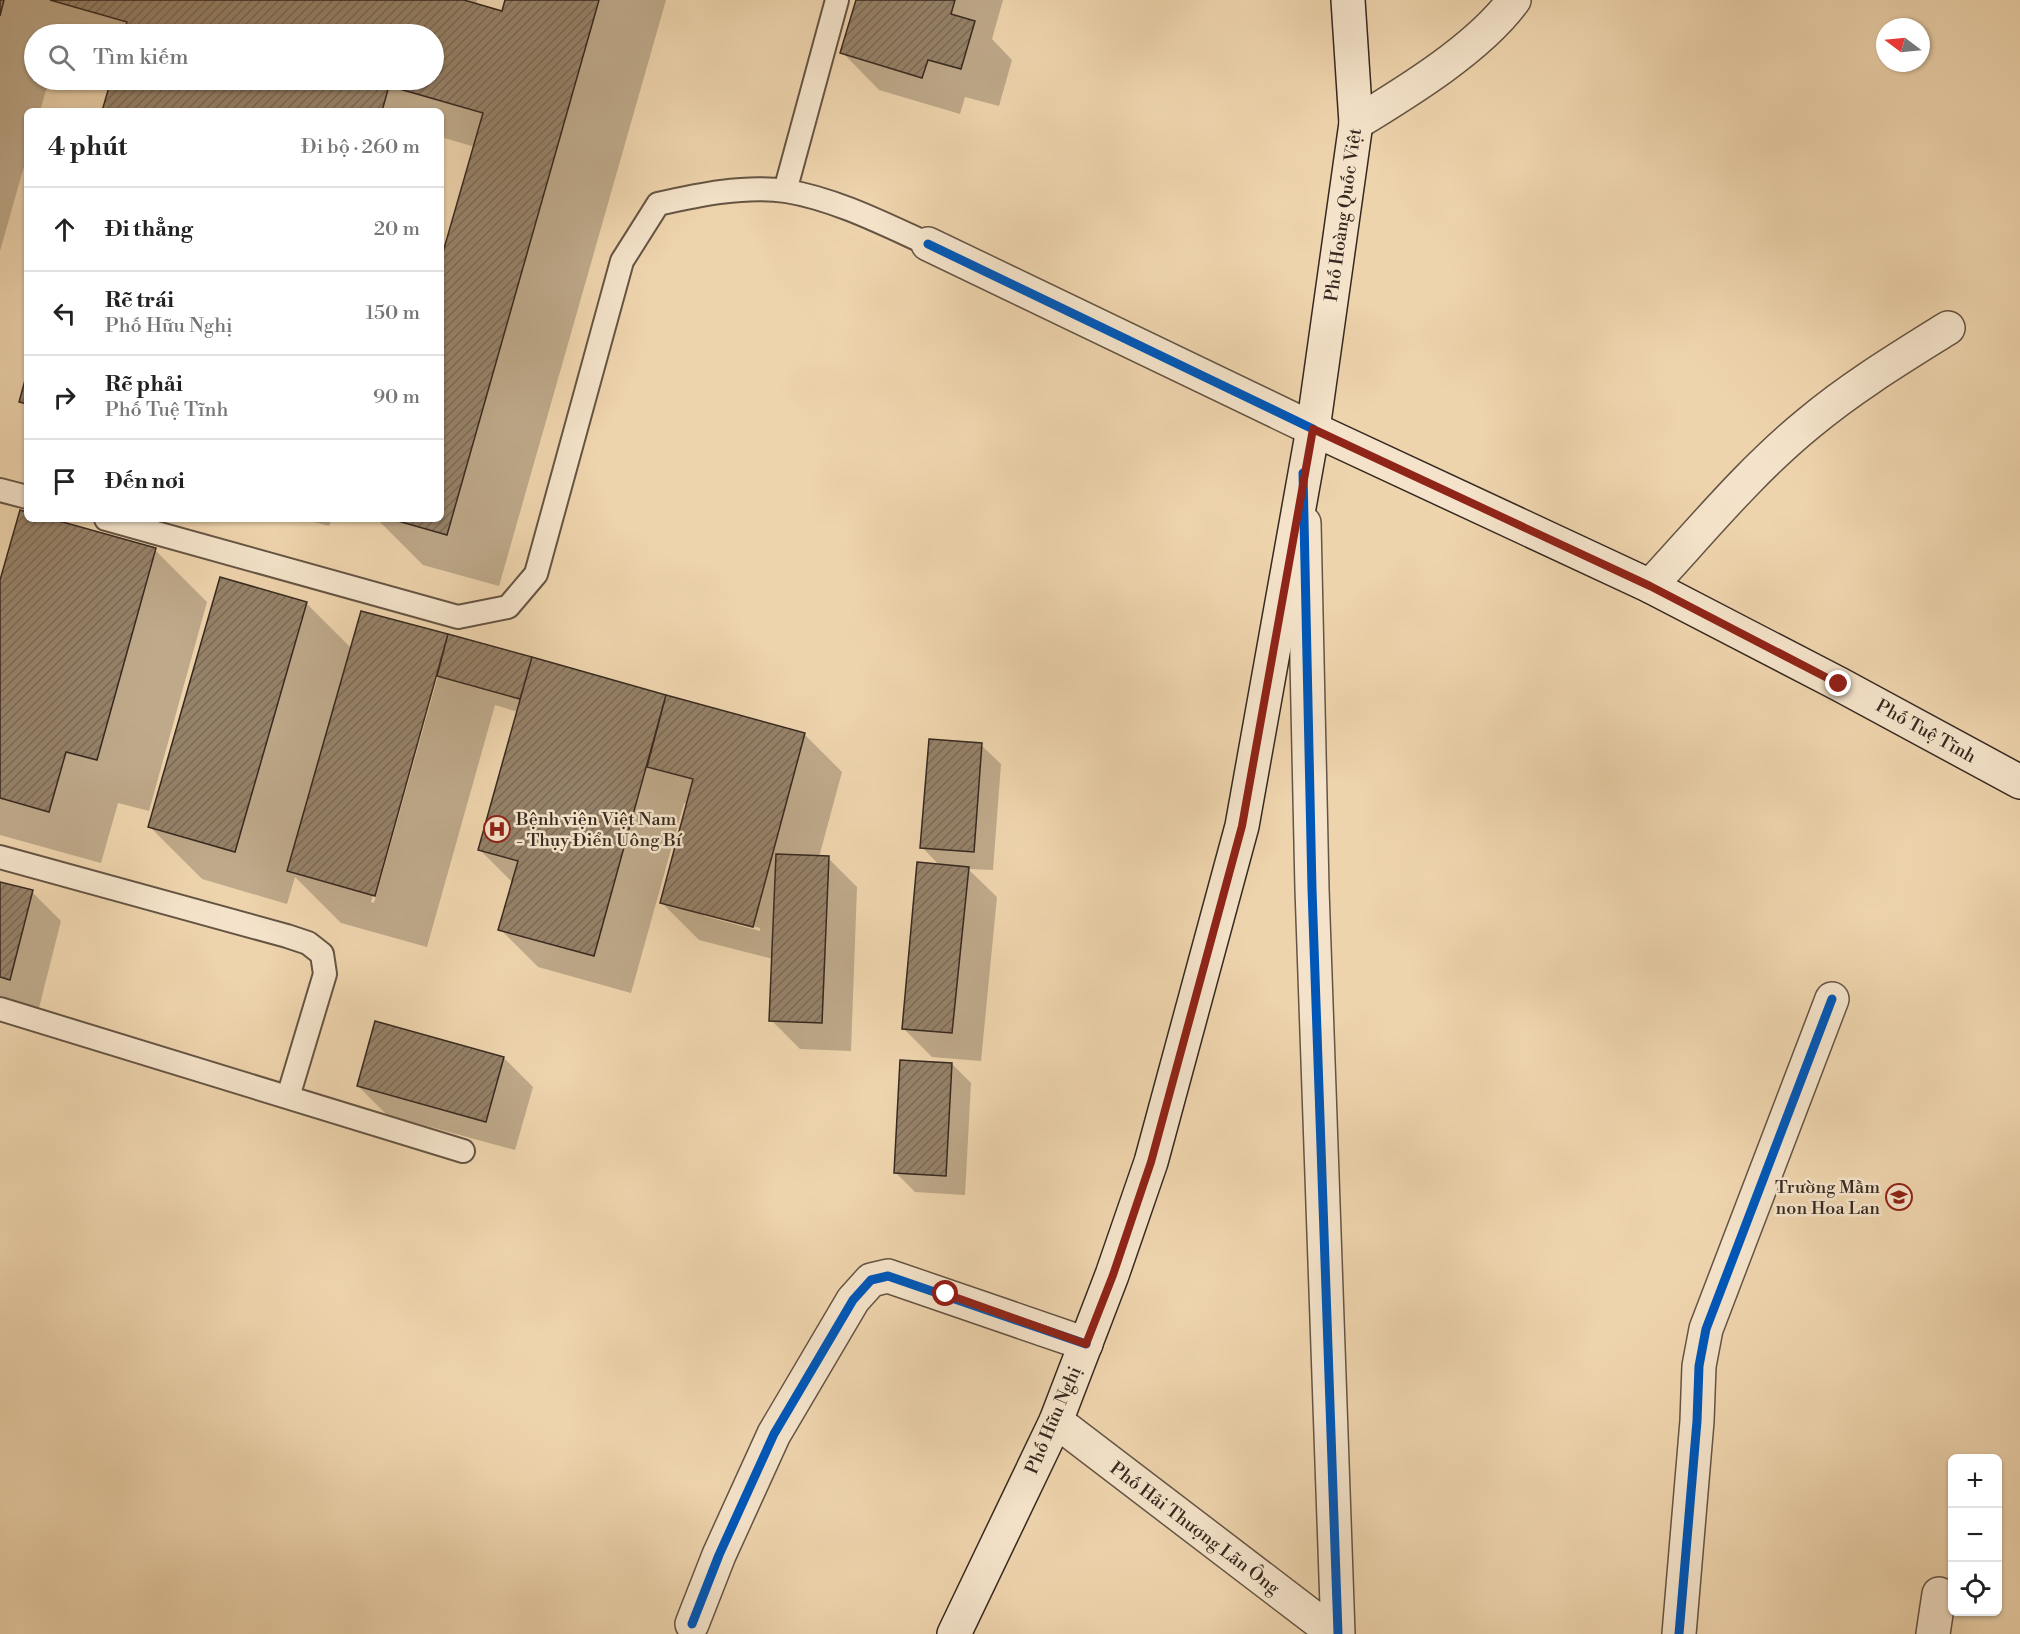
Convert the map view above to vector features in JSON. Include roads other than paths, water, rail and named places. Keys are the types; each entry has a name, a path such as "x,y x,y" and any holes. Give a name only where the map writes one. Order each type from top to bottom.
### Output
{"street":[{"name":"Phố Hoàng Quốc Việt","path":"1313,429 1356,123 1348,0"},
{"path":"1356,123 1415,87 1456,55 1514,0"},
{"name":"Phố Tuệ Tĩnh","path":"928,244 1313,429 1650,586 1839,684 2020,782"},
{"path":"1650,586 1755,472 1808,424 1860,383 1948,328"},
{"name":"Phố Hữu Nghị","path":"954,1634 1056,1421 1113,1275 1151,1162 1242,826 1303,473 1313,429"},
{"path":"1303,473 1312,889 1336,1634"},
{"path":"1679,1634 1697,1421 1699,1366 1706,1329 1832,999"},
{"path":"692,1624 719,1555 774,1434 853,1300 871,1280 888,1276 1086,1344"},
{"name":"Phố Hải Thượng Lãn Ông","path":"1056,1421 1336,1634"},
{"path":"1933,1634 1939,1594"}],"lane":[{"path":"785,191 837,0"},
{"path":"117,522 458,617 508,607 536,574 622,261 658,204 711,192 785,191 860,213 928,244"},
{"path":"0,490 24,496"},
{"path":"0,857 287,936 308,943 322,954 325,974 288,1097"},
{"path":"0,1009 463,1150"}],"place":[{"name":"Bệnh viện Việt Nam - Thụy Điển Uông Bí","path":"497,829"},
{"name":"Trường Mầm non Hoa Lan","path":"1899,1197"}]}
